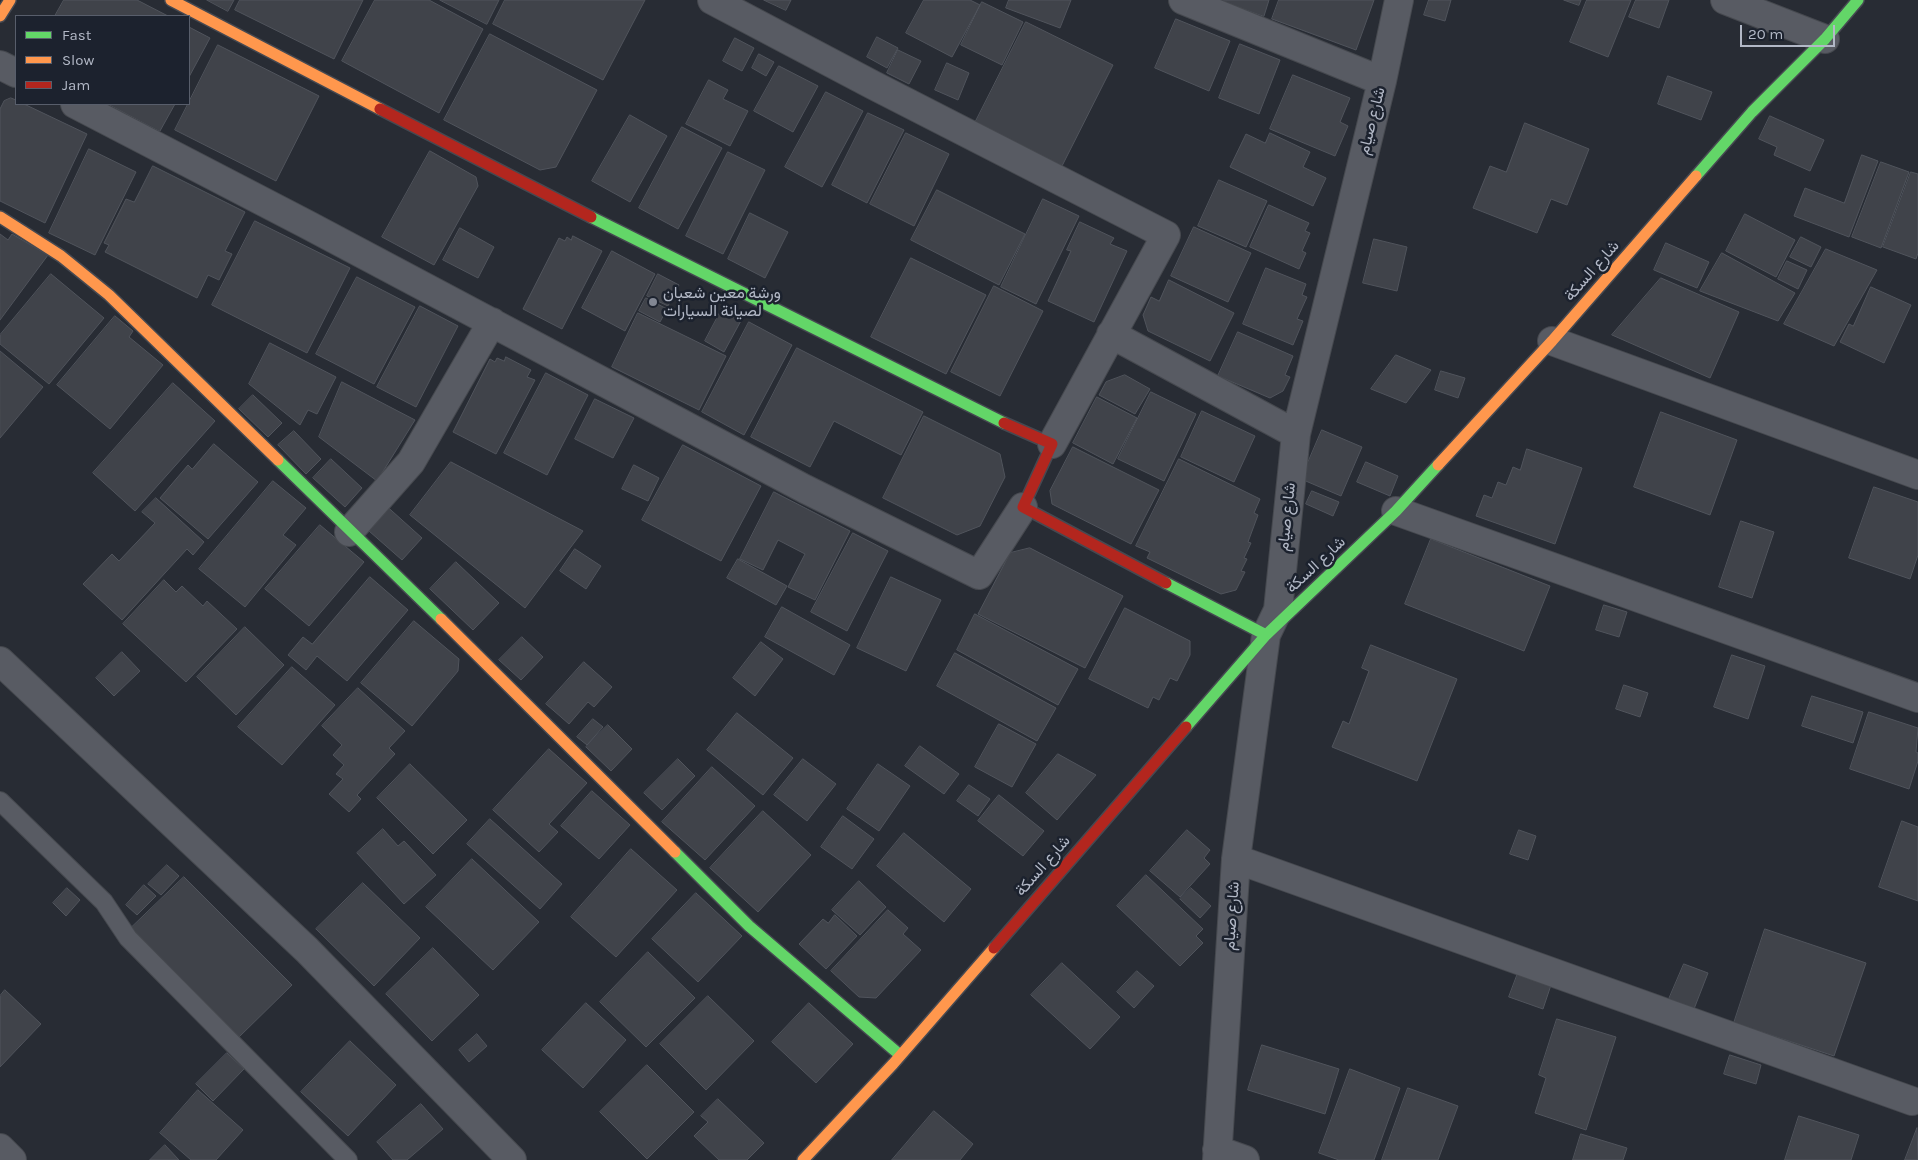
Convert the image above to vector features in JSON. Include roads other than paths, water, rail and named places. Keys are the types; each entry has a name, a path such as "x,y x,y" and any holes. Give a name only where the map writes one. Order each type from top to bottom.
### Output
{"main road":[{"path":"0,16 10,0"},
{"path":"171,0 477,160 722,284 1007,424 1052,444 1023,507 1266,635"},
{"name":"شارع السكة","path":"803,1160 900,1055 1266,635 1396,511 1552,341 1752,112 1825,39 1858,0"},
{"path":"0,217 61,256 108,295 533,709 749,926 900,1055"}],"street":[{"path":"712,0 882,90 1166,235 1052,444"},
{"path":"1183,0 1382,81"},
{"name":"شارع صيام","path":"1217,1155 1236,859 1266,635 1278,610 1296,434 1382,81 1399,0"},
{"path":"1725,0 1825,39"},
{"path":"0,65 15,72"},
{"path":"77,105 492,322 805,489 979,575 1023,507"},
{"path":"350,532 411,462 492,322"},
{"path":"1111,334 1296,434"},
{"path":"1552,341 1918,475"},
{"path":"1396,511 1918,698"},
{"path":"0,661 307,950 512,1160"},
{"path":"1236,859 1912,1101"},
{"path":"0,1148 12,1160"},
{"path":"1217,1155 1245,1160"}],"lane":[{"path":"0,801 104,902 128,938 348,1160"}],"place":[{"name":"ورشة معين شعبان لصيانة السيارات","path":"653,302"}]}
